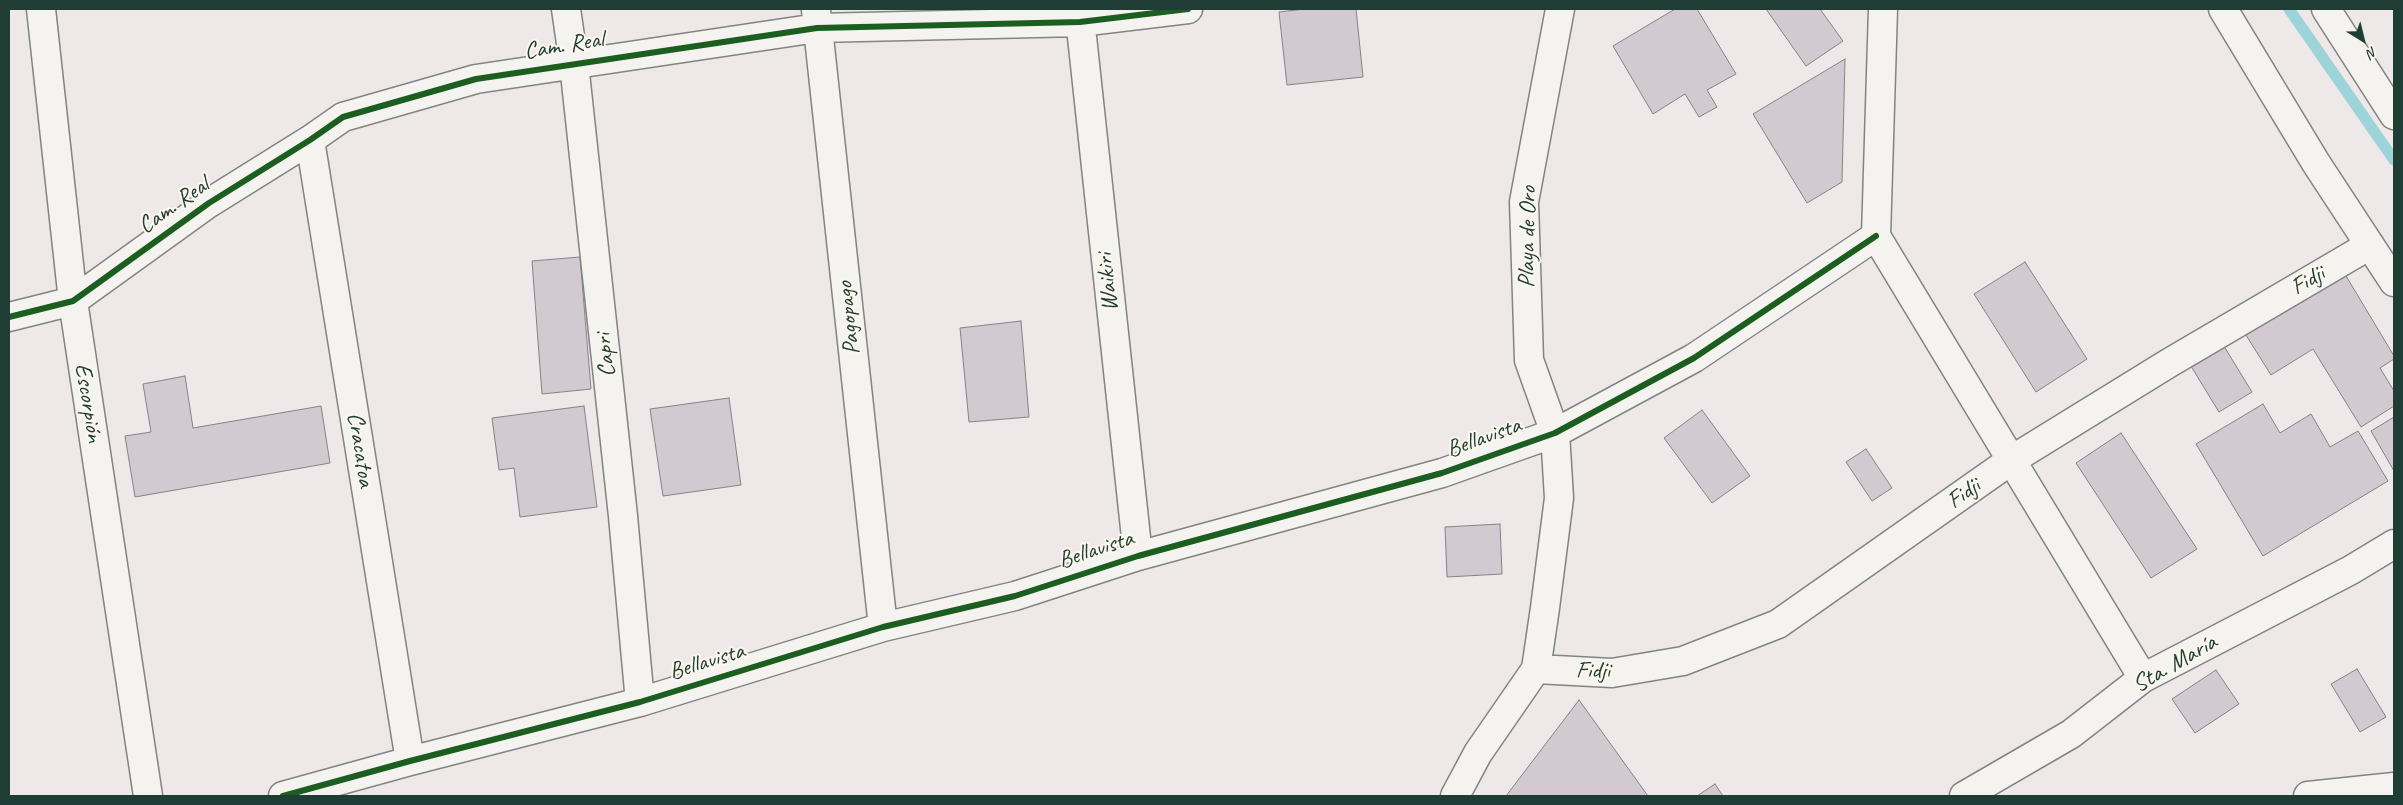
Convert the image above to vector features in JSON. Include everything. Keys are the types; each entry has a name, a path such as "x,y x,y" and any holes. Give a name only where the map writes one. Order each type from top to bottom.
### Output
{"street":[{"name":"Escorpión","path":"41,9 73,301 148,796"},
{"name":"Capri","path":"566,9 574,64 623,516 640,702"},
{"name":"Cam. Real","path":"9,317 73,301 209,202 310,140 343,117 476,80 574,64 817,18 1079,15 1188,9"},
{"name":"Playa de Oro","path":"1536,669 1559,498 1555,433 1530,360 1524,202 1560,9"},
{"path":"1883,9 1876,236 2010,461 2143,678"},
{"path":"2223,9 2316,163 2394,282"},
{"path":"2326,9 2394,114"},
{"name":"Waikiri","path":"1079,15 1138,556"},
{"name":"Pagopago","path":"817,18 883,627"},
{"name":"Cracatoa","path":"310,140 410,761"},
{"name":"Bellavista","path":"283,796 410,761 640,702 883,627 1015,596 1138,556 1442,473 1555,433 1694,358 1876,236"},
{"name":"Fidji","path":"1536,669 1612,673 1683,661 1778,624 2010,461 2169,363 2370,244"},
{"name":"Sta. María","path":"1964,796 2071,734 2143,678 2350,570 2394,544"},
{"path":"1454,796 1478,753 1536,669"},
{"path":"2319,796 2394,787"}],"building":[{"path":"1305,9 1356,9 1363,77 1287,85 1279,12"},
{"path":"1675,9 1697,9 1736,74 1707,90 1717,107 1699,117 1685,94 1653,114 1613,46"},
{"path":"1766,9 1820,9 1843,41 1806,66"},
{"path":"1845,59 1842,182 1807,203 1753,114"},
{"path":"580,257 591,389 542,394 532,261"},
{"path":"2025,262 2087,359 2036,392 1974,294"},
{"path":"2343,271 2394,356 2394,359 2380,368 2394,391 2394,406 2361,427 2313,349 2271,375 2244,332"},
{"path":"1021,321 1029,417 969,422 960,328"},
{"path":"2222,343 2252,392 2219,412 2189,363"},
{"path":"185,376 193,428 321,406 330,463 135,497 125,436 151,432 143,384"},
{"path":"729,398 741,485 663,496 650,409"},
{"path":"2263,404 2280,433 2311,414 2330,447 2358,431 2388,481 2263,556 2196,444"},
{"path":"584,406 597,507 520,517 514,468 499,470 492,418"},
{"path":"1702,410 1750,476 1712,503 1664,438"},
{"path":"2394,417 2394,471 2371,431"},
{"path":"2121,433 2197,549 2151,578 2076,463"},
{"path":"1866,449 1892,488 1872,501 1846,462"},
{"path":"1500,524 1502,574 1447,577 1445,527"},
{"path":"2357,669 2386,717 2360,732 2331,684"},
{"path":"2216,670 2239,704 2195,733 2172,699"},
{"path":"1579,700 1648,796 1506,796"},
{"path":"1715,784 1723,796 1697,796"}],"waterway":[{"path":"2289,9 2394,160"}],"cycle path":[{"path":"9,317 73,301 209,203 310,140 343,117 476,79 817,28 1080,22 1188,9"},
{"path":"283,796 410,761 640,702 883,627 1015,596 1138,556 1442,473 1555,433 1694,358 1876,236"}]}
